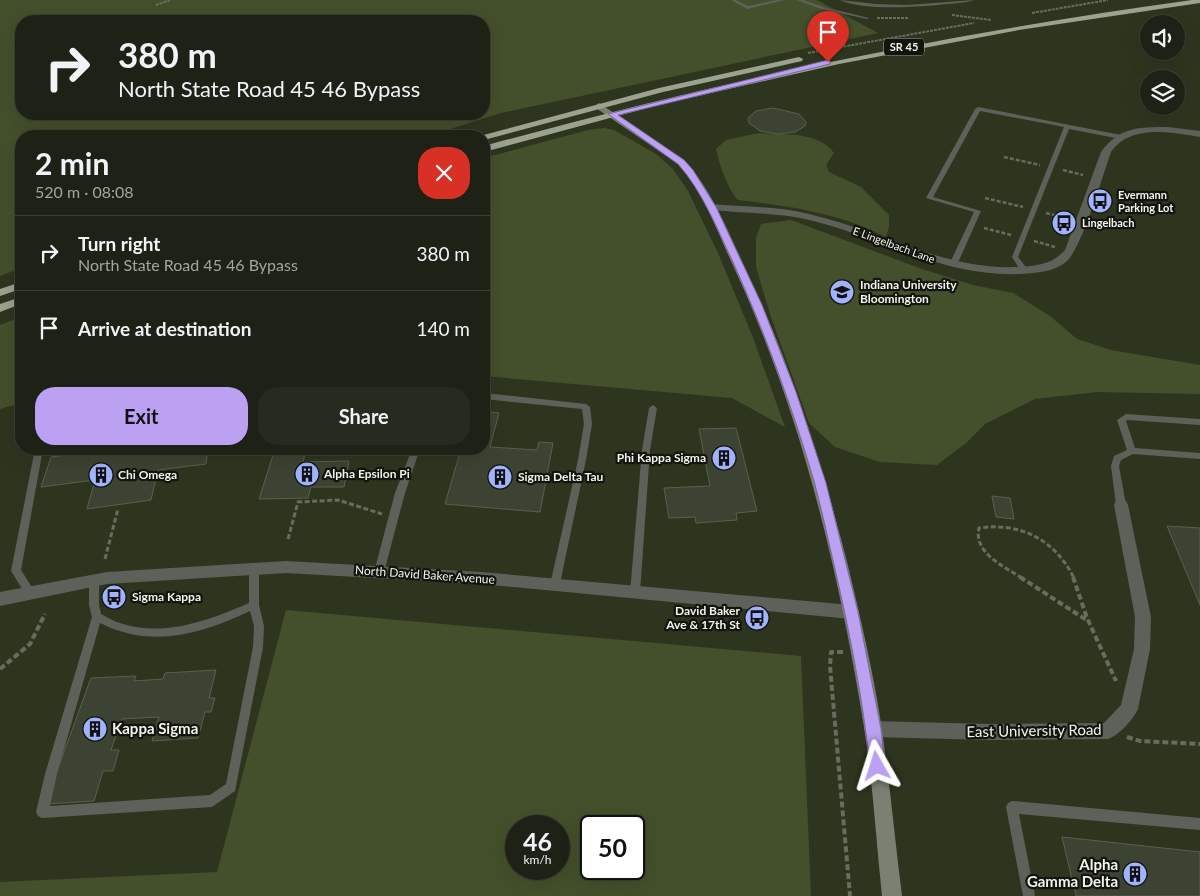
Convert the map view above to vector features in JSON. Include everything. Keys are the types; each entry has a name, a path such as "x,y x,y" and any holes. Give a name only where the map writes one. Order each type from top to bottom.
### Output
{"highway":[{"name":"SR 45","path":"490,147 612,114 782,72 897,48 1050,21 1200,0"},
{"path":"490,135 599,106 809,57"},
{"path":"0,293 15,287"},
{"path":"0,308 15,302"}],"main road":[{"path":"599,106 681,162 690,172 711,207 757,305 791,392 820,483 851,612 873,729 892,896"}],"street":[{"path":"1121,137 1130,133 1154,130 1178,130 1200,134"},
{"name":"E Lingelbach Lane","path":"711,207 808,216 843,226 891,246 953,265 986,271 1039,269 1062,262 1070,251 1106,152 1115,140 1121,137"},
{"name":"East University Road","path":"873,729 990,732 1108,731 1129,709 1142,648 1143,617 1122,506"},
{"name":"North David Baker Avenue","path":"0,599 107,578 286,567 555,585 851,612"}],"lane":[{"path":"733,0 747,8 782,0"},
{"path":"799,0 823,8 867,18"},
{"path":"842,0 868,5 912,7 972,0"},
{"path":"953,265 978,211 929,198 978,108 1121,137"},
{"path":"1025,271 1015,257 1067,126"},
{"path":"490,397 586,407 588,424 582,460 555,585"},
{"path":"636,593 646,450 653,408"},
{"path":"1132,451 1121,420 1126,417 1200,422"},
{"path":"1122,506 1115,466 1117,458 1132,451 1200,456"},
{"path":"30,592 16,571 38,455"},
{"path":"378,572 393,516 414,455"},
{"path":"94,580 94,604 97,617 51,774 42,812 212,800 231,786 258,647 259,626 254,605 254,570"},
{"path":"97,617 124,629 163,633 182,632 205,627 254,605"},
{"path":"1029,896 1012,807 1200,824"}],"path":[{"path":"156,5 170,0"},
{"path":"288,539 298,502 338,500 383,515 393,516"},
{"path":"105,559 118,509"},
{"path":"1088,621 990,557 981,546 977,535 979,528 993,525 1020,529 1043,540 1062,558 1078,585 1088,621 1117,683"},
{"path":"0,669 30,644 45,614"},
{"path":"832,652 830,666 850,896"},
{"path":"1108,731 1140,741 1200,744"}],"shaded area":[{"name":"Indiana University Bloomington","path":"0,0 1200,0 1200,896 0,896"},
{"path":"0,0 817,0 878,33 490,116 490,15 15,15 15,120 479,120 447,130 15,130 15,270 0,276"},
{"path":"604,128 614,130 656,154 673,169 688,191 718,253 752,335 785,427 732,398 490,377 490,156 588,130"},
{"path":"759,133 800,136 819,141 827,146 834,153 826,165 829,172 861,187 889,215 889,227 886,237 832,216 795,208 738,200 721,168 716,149 726,140"},
{"path":"791,220 919,268 973,285 1013,293 1050,316 1077,339 1111,350 1200,365 1200,394 1097,392 1035,399 985,424 966,443 937,465 880,462 835,447 809,423 771,317 756,267 756,238 761,224"},
{"path":"15,319 15,405 0,409 0,325"},
{"path":"286,610 801,656 811,896 0,896 0,882 217,872"}],"building":[{"path":"773,108 799,114 806,122 805,126 795,132 778,134 760,131 749,123 748,118 756,111"},
{"name":"Sigma Delta Tau","path":"490,412 499,413 490,447"},
{"name":"Phi Kappa Sigma","path":"736,428 757,511 736,513 737,520 696,523 695,517 669,518 664,488 710,486 699,429"},
{"name":"Sigma Delta Tau","path":"539,442 553,443 540,512 445,504 459,455 490,455 490,447 537,450"},
{"name":"Chi Omega","path":"66,455 207,455 206,464 158,470 151,500 87,509 95,480 41,487 51,457"},
{"name":"Alpha Epsilon Pi","path":"273,455 305,455 303,462 349,461 344,487 311,487 308,498 259,499"},
{"path":"992,496 1010,498 1014,519 996,517"},
{"path":"1167,526 1200,528 1200,605"},
{"name":"Kappa Sigma","path":"216,670 209,698 215,698 211,712 205,712 198,738 152,741 159,717 122,719 111,750 119,750 113,771 103,771 94,801 45,804 91,678 136,676 134,681 163,679 165,673"},
{"name":"Alpha Gamma Delta","path":"1062,837 1200,852 1200,896 1076,896"}],"place":[{"name":"Evermann Parking Lot","path":"1100,201"},
{"name":"Lingelbach","path":"1064,223"},
{"name":"Indiana University Bloomington","path":"842,292"},
{"name":"Phi Kappa Sigma","path":"724,458"},
{"name":"Alpha Epsilon Pi","path":"307,474"},
{"name":"Chi Omega","path":"101,475"},
{"name":"Sigma Delta Tau","path":"500,477"},
{"name":"Sigma Kappa","path":"114,597"},
{"name":"David Baker Ave & 17th St","path":"757,618"},
{"name":"Kappa Sigma","path":"95,729"},
{"name":"Alpha Gamma Delta","path":"1135,874"}],"route":[{"path":"828,62 612,114 681,162 690,172 711,207 757,305 791,392 820,483 851,612 873,729 877,766"}]}
